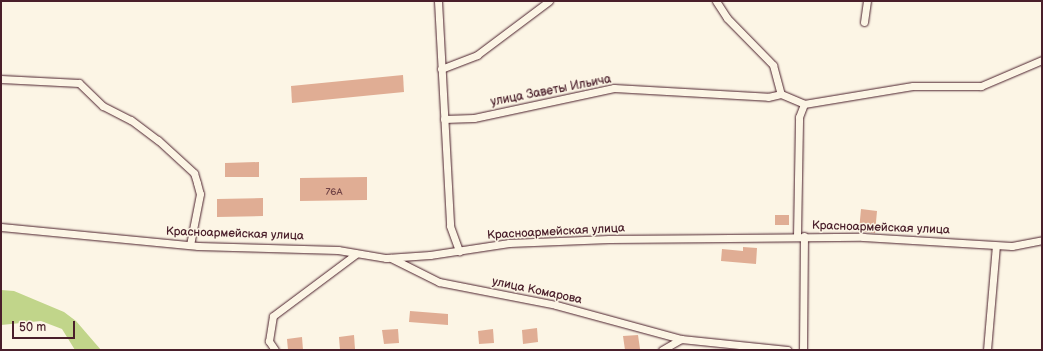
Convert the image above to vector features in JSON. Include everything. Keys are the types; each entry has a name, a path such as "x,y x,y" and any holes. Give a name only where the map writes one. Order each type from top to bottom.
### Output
{"street":[{"path":"438,1 450,226 459,251"},
{"path":"442,70 476,55 549,1"},
{"path":"716,1 727,18 773,65 781,94 804,104 913,86 981,86 1042,60"},
{"path":"864,22 867,1"},
{"path":"1,79 79,82 103,106 130,120 158,140 194,174 200,194 190,245"},
{"name":"улица Заветы Ильича","path":"444,119 474,118 614,88 768,97 781,94"},
{"path":"803,350 799,117 804,104"},
{"name":"Красноармейская улица","path":"1,227 190,245 317,249 391,258 459,251 509,243 800,236 910,238 996,246 1012,246 1042,240"},
{"path":"987,350 996,246"},
{"path":"275,350 270,341 273,316 356,254"},
{"name":"улица Комарова","path":"391,258 439,282 556,305 681,340 786,350"},
{"path":"662,350 681,340"}],"green space":[{"path":"1,290 14,291 64,312 76,321 101,350 75,350 62,329 41,321 1,325"}],"building":[{"path":"403,75 404,92 292,103 291,86"},
{"path":"259,162 259,177 225,177 225,163"},
{"path":"367,177 367,200 300,201 300,178"},
{"path":"263,198 263,216 217,217 217,199"},
{"path":"861,209 877,211 875,233 859,231"},
{"path":"775,215 789,215 789,225 775,225"},
{"path":"743,247 757,248 756,264 721,261 722,249 743,251"},
{"path":"410,311 448,314 448,325 409,322"},
{"path":"537,328 538,342 523,344 522,330"},
{"path":"398,329 399,343 384,344 382,330"},
{"path":"493,329 494,343 479,344 478,331"},
{"path":"354,335 355,349 340,350 339,337"},
{"path":"638,335 640,349 625,350 623,336"},
{"path":"302,337 303,350 288,350 287,339"}]}
